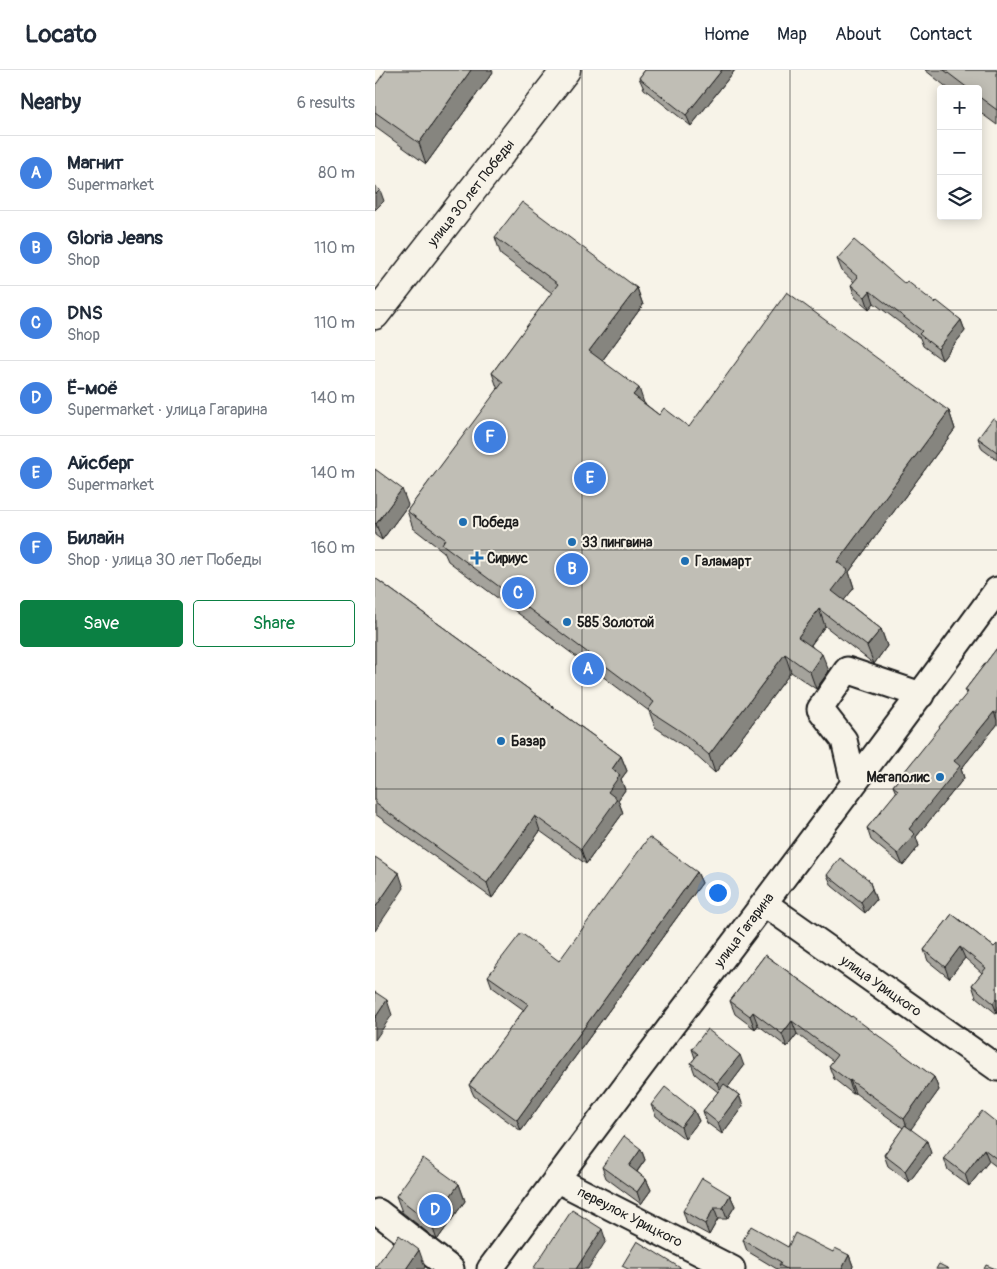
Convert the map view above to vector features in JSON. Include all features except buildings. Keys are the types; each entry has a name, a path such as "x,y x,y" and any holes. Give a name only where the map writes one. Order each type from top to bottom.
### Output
{"main road":[{"name":"улица 30 лет Победы","path":"375,315 566,70"}],"street":[{"name":"улица Гагарина","path":"490,1269 765,904 997,590"},
{"path":"854,783 844,740 820,709 847,670 921,695"},
{"name":"улица Урицкого","path":"765,904 997,1068"},
{"name":"переулок Урицкого","path":"556,1179 732,1269"},
{"path":"378,1212 451,1269"}],"place":[{"name":"Билайн","path":"490,437"},
{"name":"Айсберг","path":"590,478"},
{"name":"Победа","path":"463,522"},
{"name":"33 пингвина","path":"572,542"},
{"name":"Сириус","path":"477,558"},
{"name":"Галамарт","path":"685,561"},
{"name":"Gloria Jeans","path":"572,569"},
{"name":"DNS","path":"518,593"},
{"name":"585 Золотой","path":"567,622"},
{"name":"Магнит","path":"588,669"},
{"name":"Базар","path":"501,741"},
{"name":"Мегаполис","path":"940,777"},
{"name":"Ё-моё","path":"435,1210"}]}
